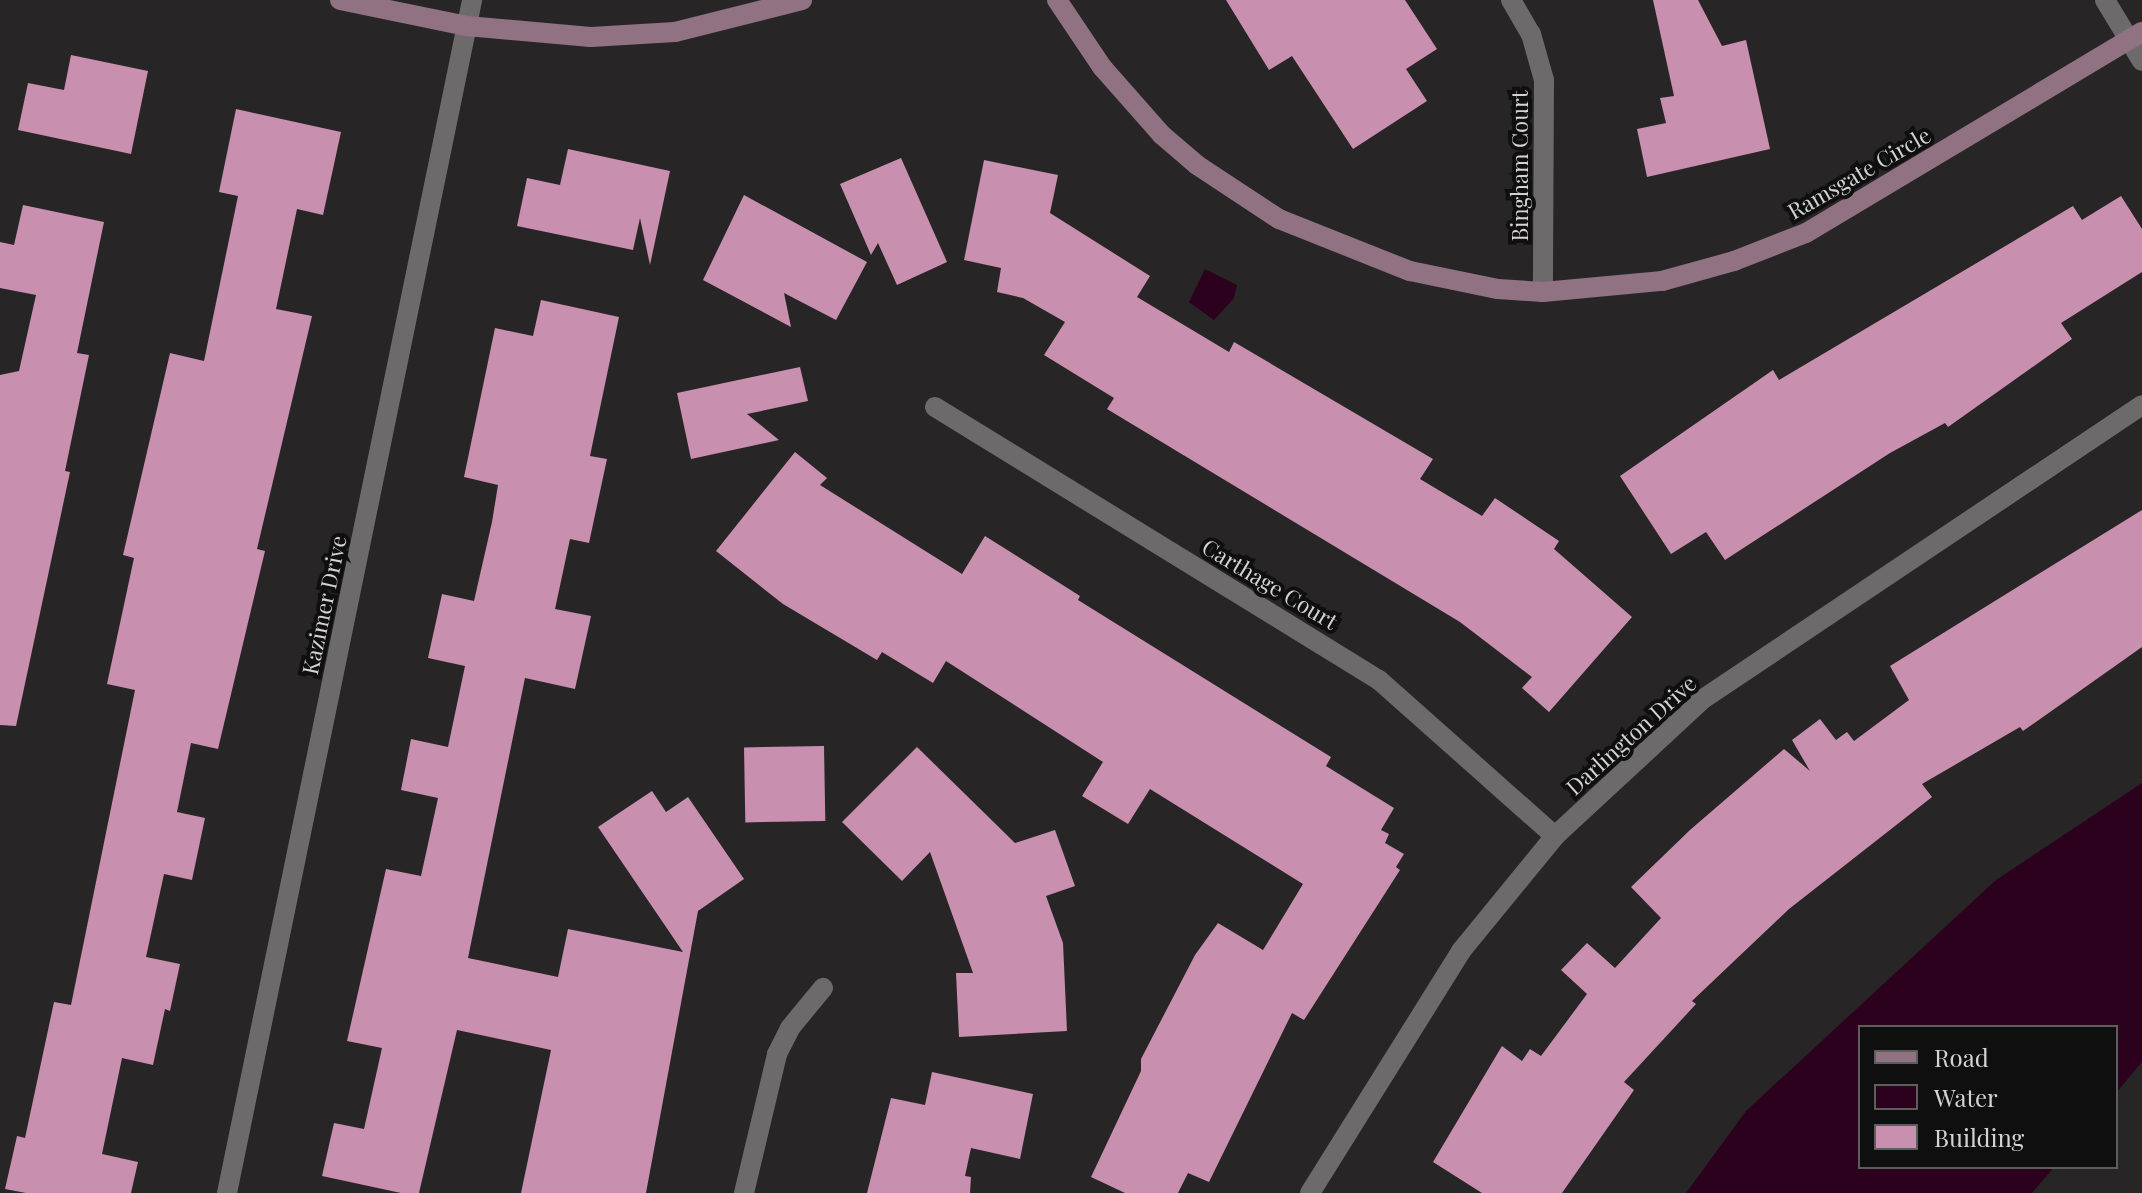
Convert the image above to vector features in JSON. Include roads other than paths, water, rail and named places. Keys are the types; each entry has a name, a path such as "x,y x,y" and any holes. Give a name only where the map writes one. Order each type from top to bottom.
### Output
{"street":[{"path":"340,0 467,26 550,36 632,36 721,24 802,0"},
{"name":"Kazimer Drive","path":"227,1193 472,0"},
{"name":"Ramsgate Circle","path":"1057,0 1102,67 1162,135 1251,203 1323,240 1410,271 1498,289 1543,292 1662,281 1734,261 1806,233 2136,36"},
{"name":"Bingham Court","path":"1511,0 1531,34 1544,80 1543,292"},
{"path":"2105,0 2136,36 2142,61"},
{"name":"Darlington Drive","path":"1310,1193 1461,951 1555,836 1703,699 2142,405"},
{"name":"Carthage Court","path":"935,407 1379,680 1555,836"},
{"path":"744,1193 777,1054 790,1028 823,988"}],"water":[{"path":"1205,269 1237,285 1234,298 1214,320 1189,302"},
{"path":"2142,783 2142,1062 2118,1091 2118,1025 1858,1025 1858,1169 2052,1169 2032,1193 1686,1193 1746,1111 1996,880"}]}
